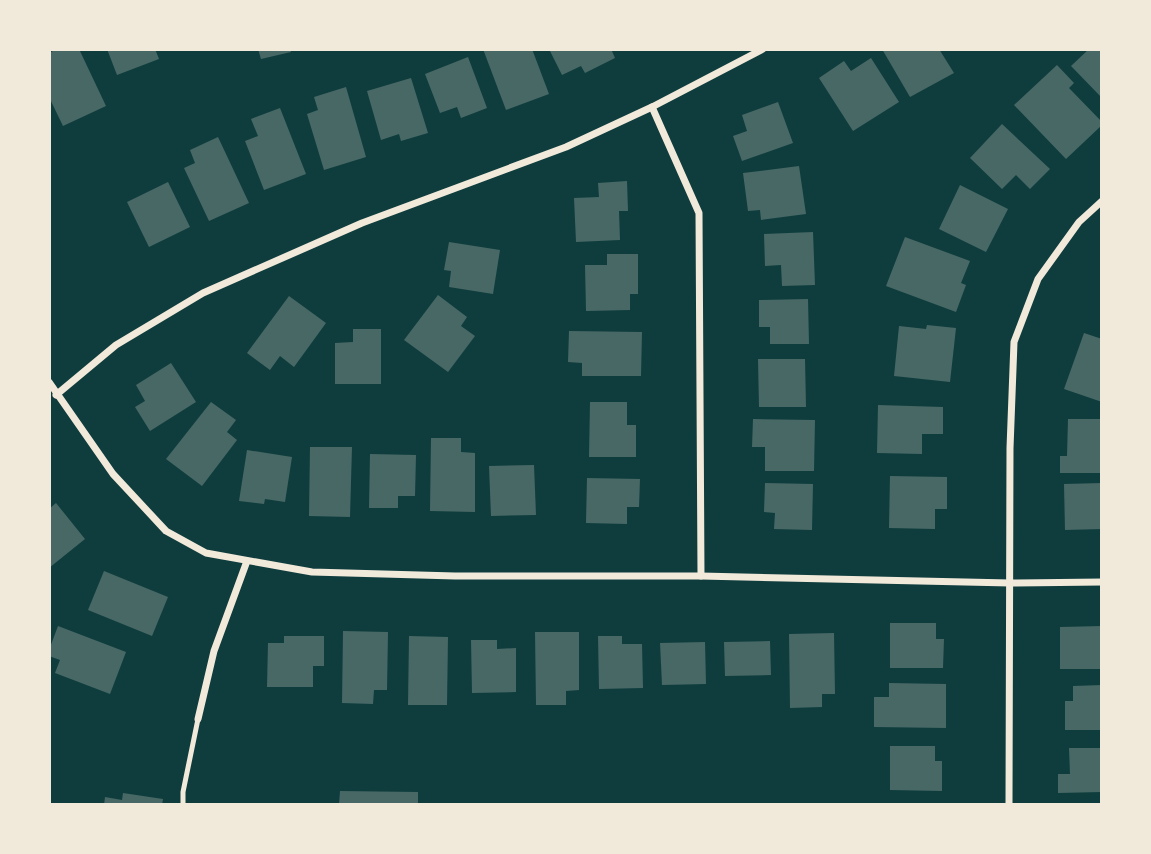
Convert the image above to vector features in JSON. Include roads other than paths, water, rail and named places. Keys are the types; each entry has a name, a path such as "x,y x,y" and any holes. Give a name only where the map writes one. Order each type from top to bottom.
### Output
{"street":[{"path":"56,395 116,345 203,293 362,223 566,147 652,107 763,49"},
{"path":"652,107 699,213 701,576"},
{"path":"1009,805 1010,448 1014,342 1038,279 1079,222 1102,201"},
{"path":"49,382 113,474 166,531 206,553 247,561 312,572 455,576 701,576 1010,583 1102,582"},
{"path":"198,719 214,651 247,561"}],"lane":[{"path":"183,805 183,792 198,719"}]}
